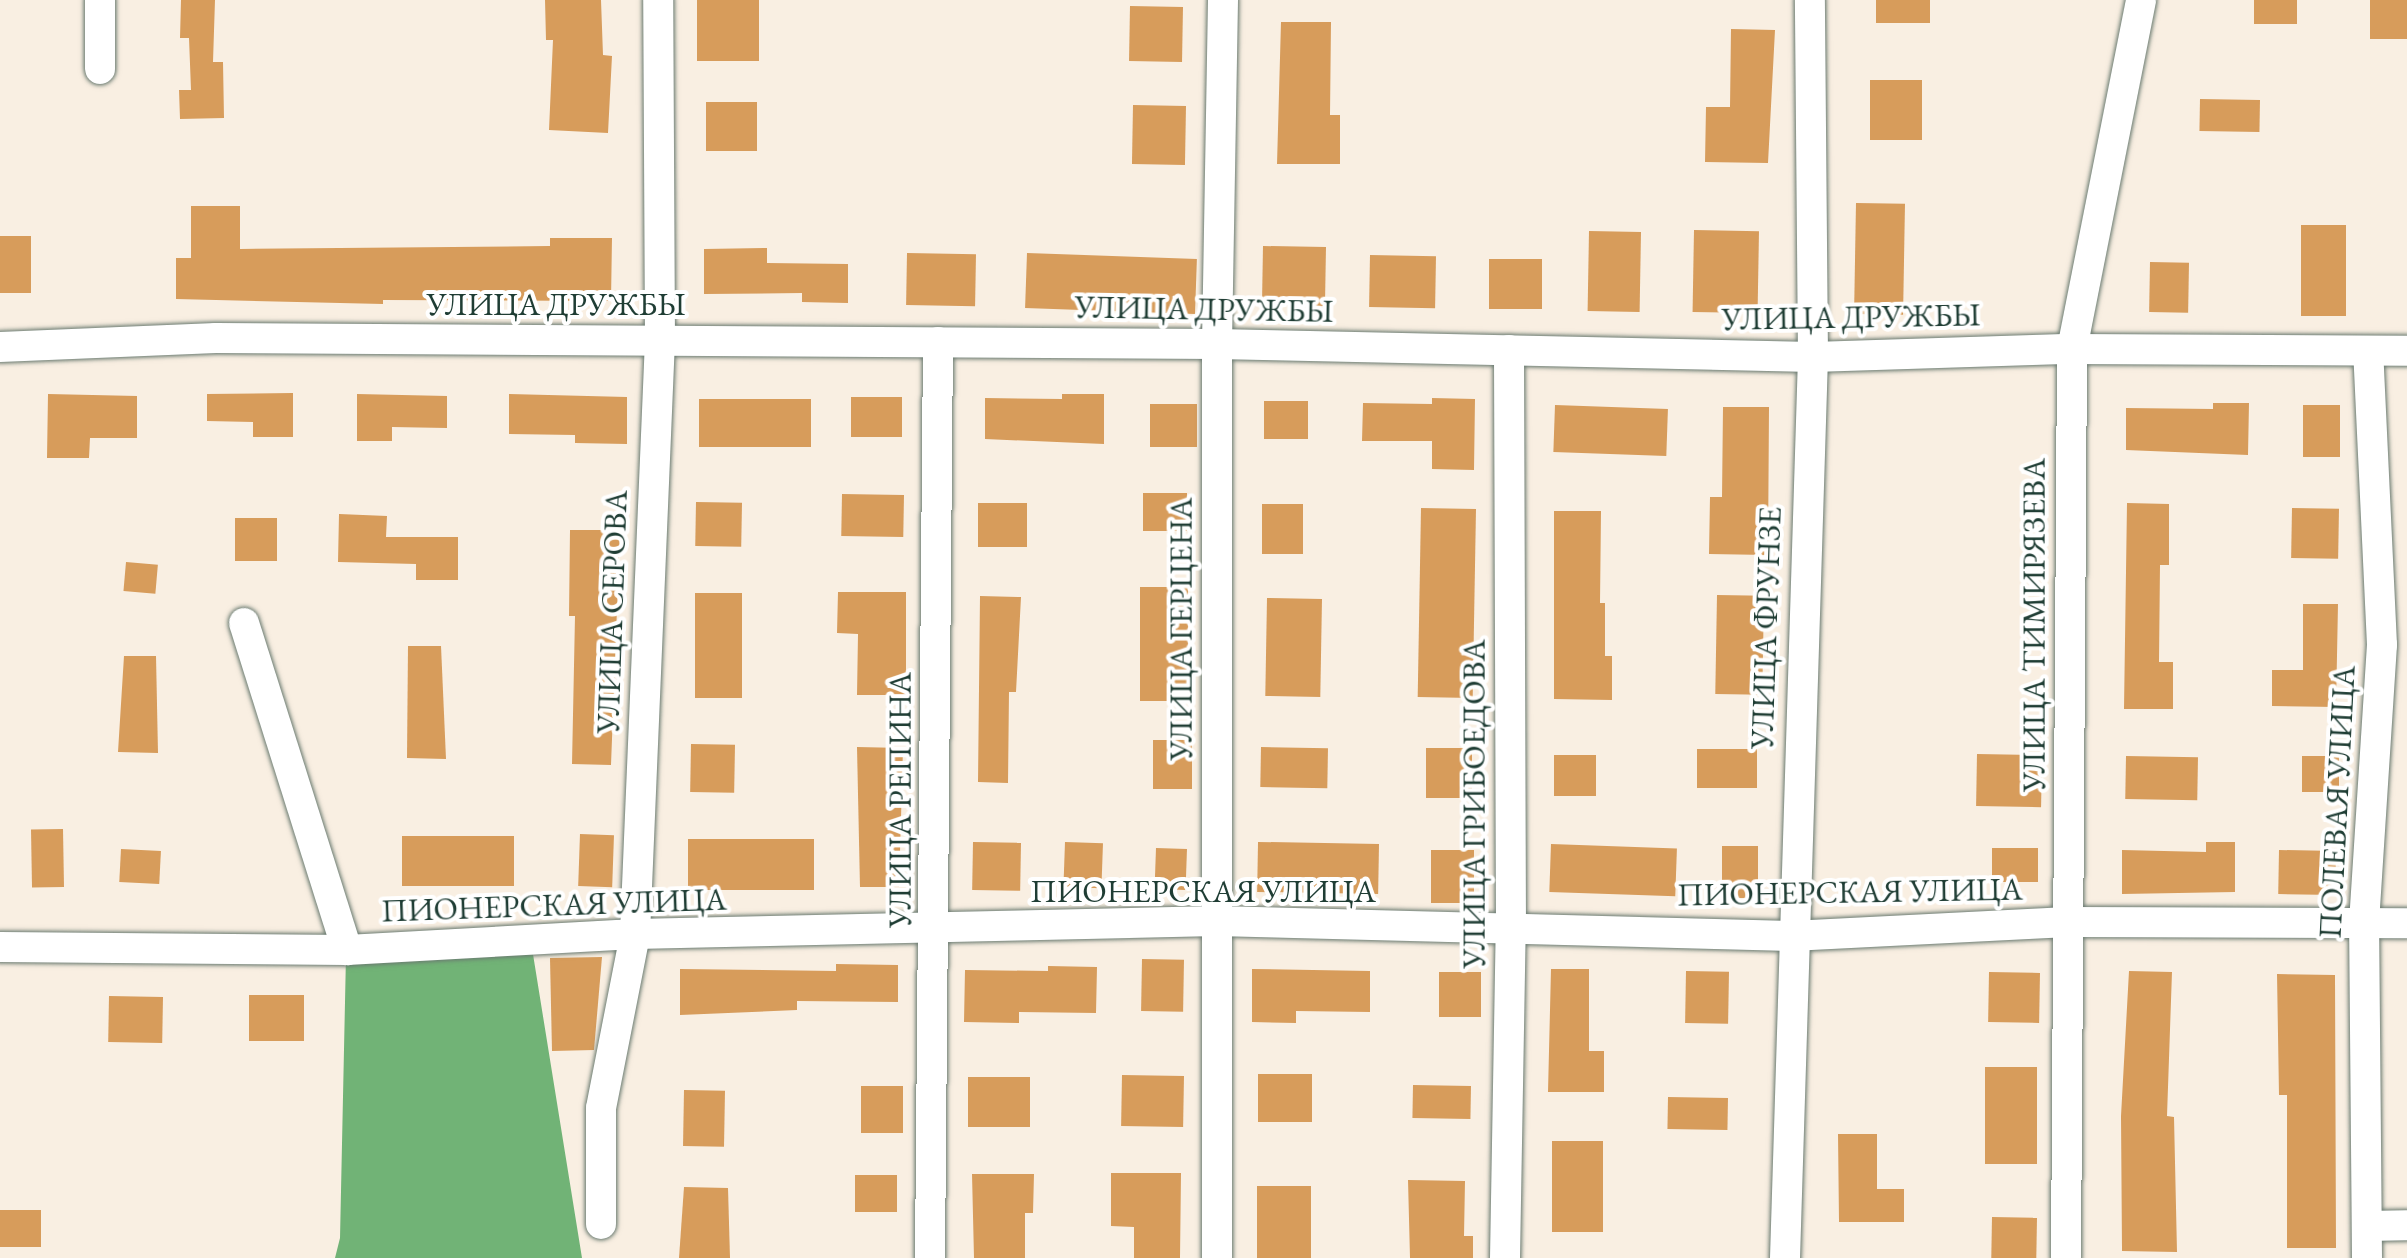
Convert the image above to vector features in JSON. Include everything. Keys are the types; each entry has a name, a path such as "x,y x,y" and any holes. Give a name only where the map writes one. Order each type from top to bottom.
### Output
{"street":[{"path":"100,0 100,69"},
{"name":"УЛИЦА СЕРОВА","path":"601,1224 601,1108 635,934 660,341 658,0"},
{"name":"УЛИЦА ГЕРЦЕНА","path":"1217,1258 1217,344 1223,0"},
{"name":"УЛИЦА ФРУНЗЕ","path":"1785,1258 1791,936 1813,357 1810,0"},
{"name":"УЛИЦА ТИМИРЯЗЕВА","path":"2066,1258 2072,349 2141,0"},
{"name":"УЛИЦА ДРУЖБЫ","path":"0,347 216,338 1217,344 1813,357 2072,349 2407,351"},
{"name":"УЛИЦА РЕПИНА","path":"930,1258 936,931 938,342"},
{"name":"УЛИЦА ГРИБОЕДОВА","path":"1505,1258 1511,928 1509,350"},
{"name":"ПОЛЕВАЯ УЛИЦА","path":"2367,1258 2364,923 2394,645 2368,351"},
{"path":"244,623 347,950"},
{"name":"ПИОНЕРСКАЯ УЛИЦА","path":"0,947 347,950 635,934 936,931 1217,921 1791,936 2068,922 2407,923"},
{"path":"2368,1226 2407,1225"}],"green space":[{"path":"532,948 582,1258 335,1258 340,1238 346,955"}],"building":[{"path":"181,0 215,0 213,62 223,62 224,118 180,119 179,90 191,90 189,38 180,38"},
{"path":"545,0 601,0 603,55 612,56 608,133 549,130 553,40 546,40"},
{"path":"697,0 759,0 759,61 697,61"},
{"path":"1876,0 1930,0 1930,23 1876,23"},
{"path":"2254,0 2297,0 2297,24 2254,24"},
{"path":"2370,0 2407,0 2407,39 2370,39"},
{"path":"1130,6 1183,7 1182,62 1129,61"},
{"path":"1281,22 1331,22 1330,115 1340,115 1340,164 1277,164"},
{"path":"1731,29 1775,30 1768,163 1705,162 1706,107 1730,107"},
{"path":"1870,80 1922,80 1922,140 1870,140"},
{"path":"2200,99 2260,100 2259,132 2199,131"},
{"path":"706,102 757,102 757,151 706,151"},
{"path":"1133,105 1186,106 1185,165 1132,164"},
{"path":"1856,203 1905,204 1903,315 1854,314"},
{"path":"191,206 240,206 240,249 550,246 550,238 612,238 611,301 383,300 383,304 176,299 176,258 191,258"},
{"path":"2301,225 2346,225 2346,316 2301,316"},
{"path":"1694,230 1759,231 1758,313 1693,312"},
{"path":"1589,231 1641,232 1640,312 1588,311"},
{"path":"0,236 31,236 31,293 0,293"},
{"path":"1263,246 1326,247 1325,306 1262,305"},
{"path":"767,248 767,263 848,264 848,303 802,302 802,293 704,294 704,249"},
{"path":"907,253 976,254 975,306 906,305"},
{"path":"1027,253 1197,259 1195,314 1025,308"},
{"path":"1370,255 1436,256 1435,308 1369,307"},
{"path":"1489,259 1542,259 1542,309 1489,309"},
{"path":"2150,262 2189,263 2188,313 2149,312"},
{"path":"293,393 293,437 253,437 253,422 207,421 207,394"},
{"path":"48,394 137,396 137,438 90,438 89,458 47,458"},
{"path":"357,394 447,396 447,428 392,427 392,441 357,441"},
{"path":"509,394 627,397 627,444 575,443 575,435 509,434"},
{"path":"1062,394 1104,394 1104,444 985,439 985,398 1062,399"},
{"path":"851,397 902,397 902,437 851,437"},
{"path":"1432,398 1475,399 1474,470 1432,469 1432,441 1362,441 1363,403 1432,404"},
{"path":"699,399 811,399 811,447 699,447"},
{"path":"1264,401 1308,401 1308,439 1264,439"},
{"path":"2213,403 2249,403 2248,455 2126,450 2126,408 2213,409"},
{"path":"1150,404 1197,404 1197,447 1150,447"},
{"path":"1555,405 1668,409 1666,456 1553,452"},
{"path":"2303,405 2340,405 2340,457 2303,457"},
{"path":"1723,407 1769,407 1768,555 1709,554 1710,497 1722,497"},
{"path":"1143,493 1187,493 1187,531 1143,531"},
{"path":"842,494 904,495 903,537 841,536"},
{"path":"696,502 742,503 741,547 695,546"},
{"path":"978,503 1027,503 1027,547 978,547"},
{"path":"2127,503 2169,504 2169,565 2160,565 2159,662 2173,662 2173,709 2124,709"},
{"path":"1262,504 1303,504 1303,554 1262,554"},
{"path":"1421,508 1476,509 1473,698 1418,697"},
{"path":"2292,508 2339,509 2338,559 2291,558"},
{"path":"1554,511 1601,511 1600,603 1605,603 1605,656 1612,656 1612,700 1554,699"},
{"path":"339,514 387,516 386,537 458,537 458,580 416,580 416,564 338,562"},
{"path":"235,518 277,518 277,561 235,561"},
{"path":"570,530 620,530 611,765 572,764 575,616 569,616"},
{"path":"126,562 158,565 155,594 123,591"},
{"path":"1140,587 1188,587 1188,701 1140,701"},
{"path":"838,592 906,592 906,695 857,695 858,634 837,633"},
{"path":"695,593 742,593 742,698 695,698"},
{"path":"1717,595 1764,596 1762,695 1715,694"},
{"path":"980,596 1021,597 1016,692 1009,692 1008,783 978,782"},
{"path":"1267,598 1322,599 1320,697 1265,696"},
{"path":"2303,604 2338,604 2336,707 2272,706 2272,670 2303,670"},
{"path":"408,646 441,646 446,759 407,758"},
{"path":"124,656 156,656 158,753 118,752"},
{"path":"1153,740 1192,740 1192,789 1153,789"},
{"path":"691,744 735,745 734,793 690,792"},
{"path":"857,747 903,748 899,887 860,887"},
{"path":"1261,747 1328,748 1327,788 1260,787"},
{"path":"1426,748 1472,748 1472,798 1426,798"},
{"path":"1697,749 1757,749 1757,788 1697,788"},
{"path":"1977,754 2042,755 2041,807 1976,806"},
{"path":"1554,755 1596,755 1596,796 1554,796"},
{"path":"2126,756 2198,757 2197,800 2125,799"},
{"path":"2302,756 2339,756 2339,792 2302,792"},
{"path":"63,829 64,887 32,888 31,830"},
{"path":"580,834 614,835 612,887 578,886"},
{"path":"402,836 514,836 514,886 402,886"},
{"path":"688,839 814,839 814,890 688,890"},
{"path":"973,842 1021,843 1020,891 972,890"},
{"path":"1065,842 1103,843 1101,888 1063,887"},
{"path":"1258,842 1379,844 1378,894 1257,892"},
{"path":"2206,842 2235,842 2235,892 2122,894 2122,850 2206,852"},
{"path":"1551,844 1677,848 1675,896 1549,892"},
{"path":"1722,846 1758,846 1758,898 1722,898"},
{"path":"1156,848 1187,849 1186,890 1155,889"},
{"path":"1992,848 2038,848 2038,882 1992,882"},
{"path":"121,849 161,851 159,884 119,882"},
{"path":"1431,850 1474,850 1474,903 1431,903"},
{"path":"2279,850 2336,851 2335,895 2278,894"},
{"path":"602,957 594,1050 552,1051 550,958"},
{"path":"1142,959 1184,960 1183,1012 1141,1011"},
{"path":"836,964 898,965 898,1002 797,1001 797,1010 680,1015 680,969 836,971"},
{"path":"1048,966 1097,967 1096,1013 1019,1012 1019,1023 964,1022 965,970 1048,971"},
{"path":"1252,969 1370,971 1370,1012 1296,1011 1296,1023 1252,1022"},
{"path":"1551,969 1589,969 1589,1051 1604,1051 1604,1092 1548,1092"},
{"path":"1686,971 1729,972 1728,1024 1685,1023"},
{"path":"2129,971 2172,972 2167,1116 2174,1117 2177,1252 2122,1251 2121,1116"},
{"path":"1439,972 1481,972 1481,1017 1439,1017"},
{"path":"1989,972 2040,973 2039,1023 1988,1022"},
{"path":"2277,974 2335,975 2336,1248 2287,1248 2287,1095 2279,1095"},
{"path":"249,995 304,995 304,1041 249,1041"},
{"path":"109,996 163,997 162,1043 108,1042"},
{"path":"1985,1067 2037,1067 2037,1164 1985,1164"},
{"path":"1258,1074 1312,1074 1312,1122 1258,1122"},
{"path":"1122,1075 1184,1076 1183,1127 1121,1126"},
{"path":"968,1077 1030,1077 1030,1127 968,1127"},
{"path":"1413,1085 1471,1086 1470,1119 1412,1118"},
{"path":"861,1086 903,1086 903,1133 861,1133"},
{"path":"684,1090 725,1091 724,1147 683,1146"},
{"path":"1668,1097 1728,1098 1727,1130 1667,1129"},
{"path":"1838,1134 1877,1134 1877,1189 1904,1189 1904,1222 1839,1222"},
{"path":"1552,1141 1603,1141 1603,1232 1552,1232"},
{"path":"1111,1173 1181,1173 1180,1258 1134,1258 1134,1227 1111,1226"},
{"path":"972,1174 1034,1174 1033,1213 1025,1213 1025,1258 974,1258"},
{"path":"855,1175 897,1175 897,1212 855,1212"},
{"path":"1408,1180 1465,1181 1464,1236 1473,1236 1473,1258 1410,1258"},
{"path":"1257,1186 1311,1186 1311,1258 1257,1258"},
{"path":"684,1187 728,1188 730,1258 679,1258"},
{"path":"0,1210 41,1210 41,1247 0,1247"},
{"path":"1992,1217 2037,1218 2036,1258 1991,1258"}]}
